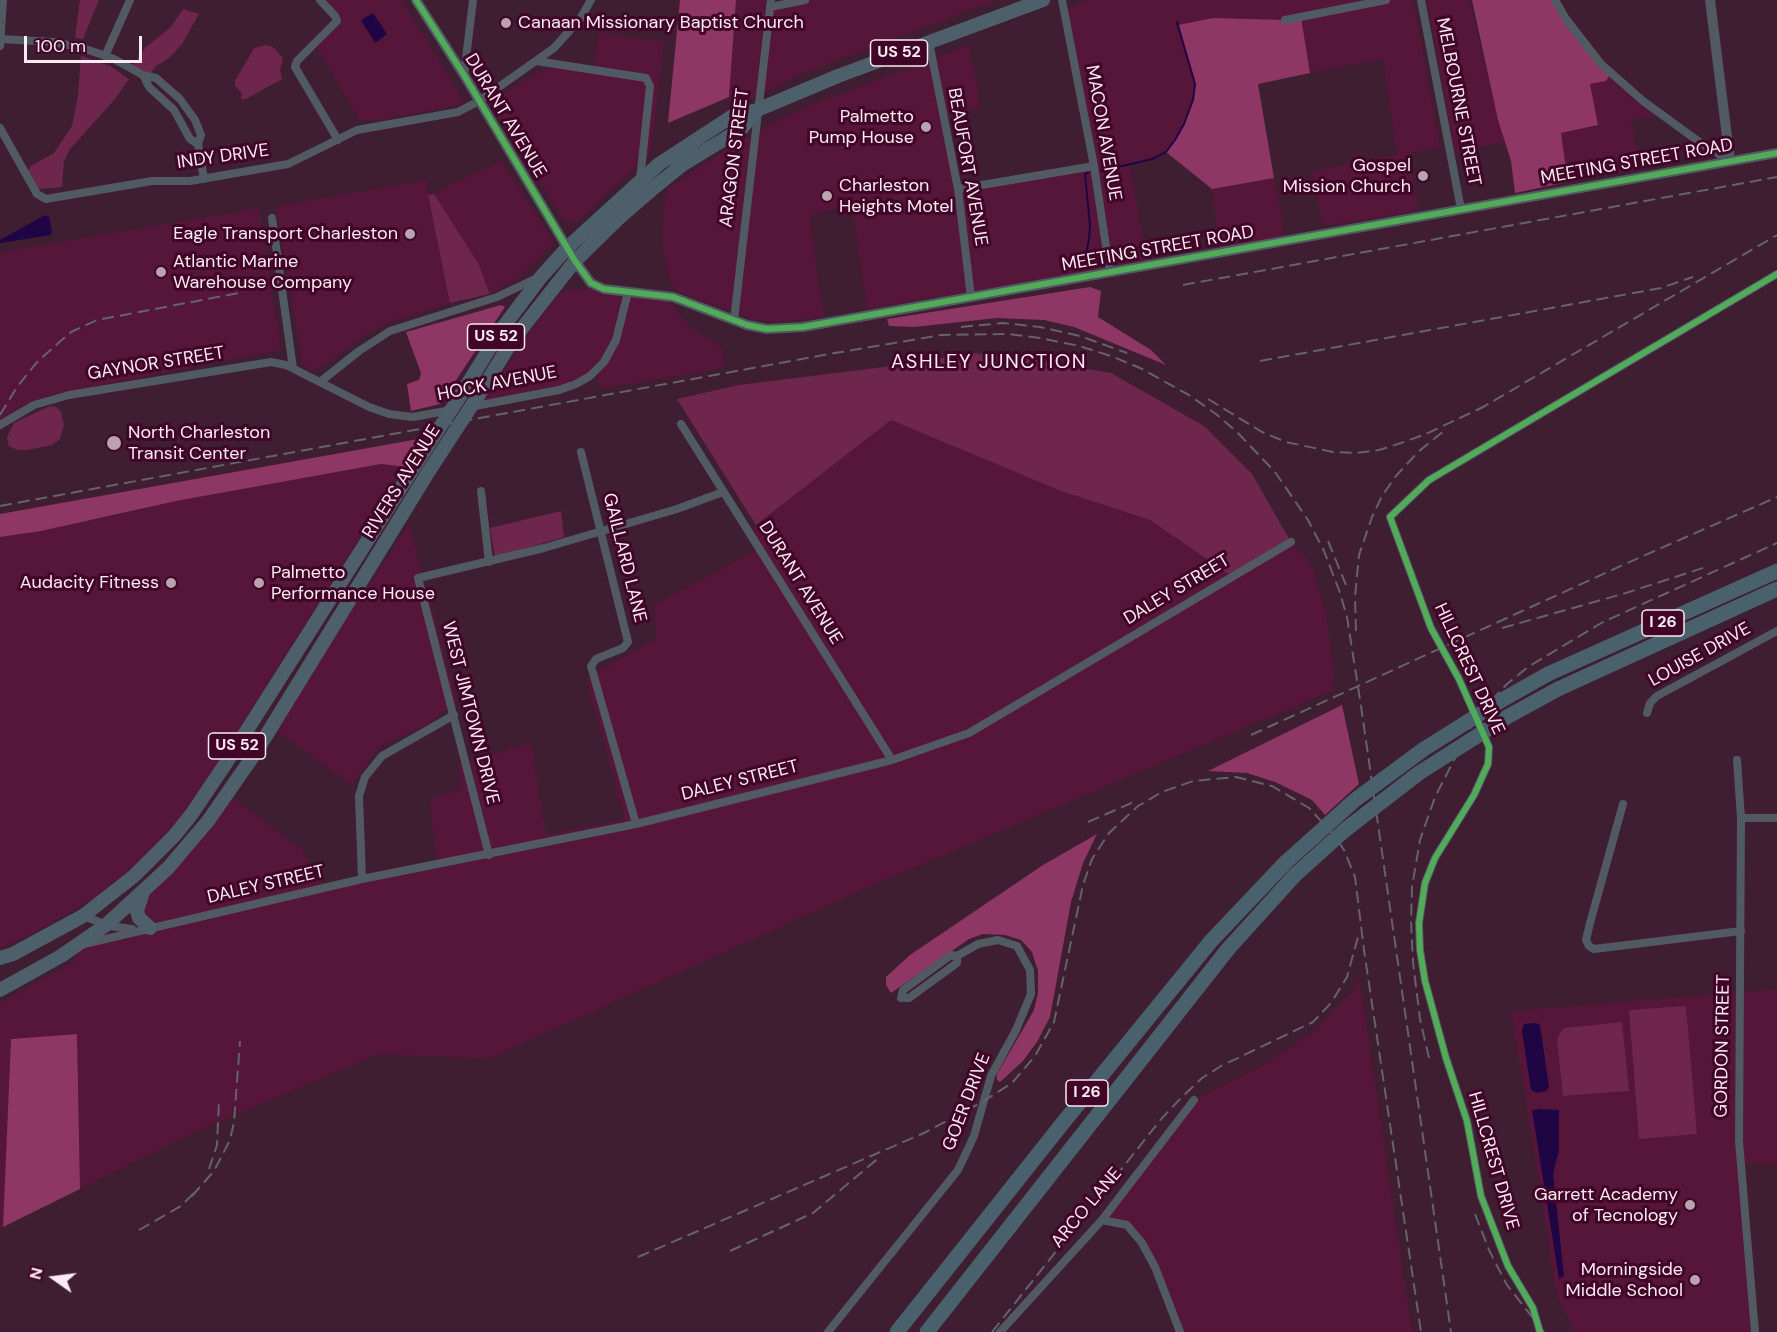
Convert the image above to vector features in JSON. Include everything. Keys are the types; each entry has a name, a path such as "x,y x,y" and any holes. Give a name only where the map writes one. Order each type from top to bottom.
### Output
{"highway":[{"name":"I 26","path":"897,1332 1211,941 1286,862 1355,800 1424,749 1502,700 1548,675 1777,571"},
{"name":"I 26","path":"927,1332 1228,949 1295,875 1345,830 1419,773 1472,738 1558,689 1777,589"}],"main road":[{"name":"RIVERS AVENUE","path":"0,958 14,954 83,916 134,876 162,849 191,815 501,330 540,277 567,248 659,164 734,115 757,110 810,87 1043,0"},
{"name":"RIVERS AVENUE","path":"0,990 106,925 168,868 208,820 256,752 429,471 519,333 575,261 619,218 682,165 741,129 757,110"},
{"path":"142,892 137,911 139,918 150,928"}],"street":[{"path":"0,46 3,0"},
{"path":"105,56 130,0"},
{"path":"320,0 337,21 297,61 295,67 338,140"},
{"name":"DURANT AVENUE","path":"416,0 464,75 567,248"},
{"path":"464,75 473,0"},
{"name":"INDY DRIVE","path":"0,128 37,194 46,199 152,181 180,182 204,179 288,164 360,129 458,112 554,48 586,11 591,0"},
{"path":"770,3 805,0"},
{"name":"MACON AVENUE","path":"1062,0 1094,166 1110,273"},
{"path":"1285,20 1386,0"},
{"name":"MELBOURNE STREET","path":"1422,0 1461,209"},
{"path":"1555,0 1566,19 1601,64 1643,100 1698,141 1730,161"},
{"path":"1710,0 1730,161"},
{"name":"ARAGON STREET","path":"734,320 770,3"},
{"path":"0,39 60,43 105,56 143,75 156,78 185,105 198,128 201,138 198,144 204,179"},
{"name":"BEAUFORT AVENUE","path":"929,42 958,189 971,297"},
{"path":"536,61 644,77 648,80 650,86 640,181"},
{"name":"MEETING STREET ROAD","path":"567,248 594,285 604,289 673,297 734,320 767,329 803,327 1777,153"},
{"path":"958,189 1094,166"},
{"path":"272,218 293,368"},
{"name":"HILLCREST DRIVE","path":"1540,1332 1533,1308 1508,1266 1481,1196 1467,1121 1446,1059 1420,950 1419,923 1425,883 1435,858 1474,795 1488,764 1489,747 1459,679 1431,628 1390,517 1429,480 1777,274"},
{"path":"320,382 359,351 390,331 496,297 540,277"},
{"name":"HOCK AVENUE","path":"320,382 369,407 406,417 569,387 591,376 612,349 621,325 628,292"},
{"name":"GAYNOR STREET","path":"0,425 34,405 92,390 264,363 279,363 320,382"},
{"name":"DURANT AVENUE","path":"681,424 892,760"},
{"name":"GAILLARD LANE","path":"581,452 628,642 623,648 596,659 591,666 636,824"},
{"path":"481,490 489,562 677,509 723,492"},
{"name":"DALEY STREET","path":"75,946 362,879 636,824 892,760 969,733 1291,542"},
{"name":"WEST JIMTOWN DRIVE","path":"489,562 418,578 489,855"},
{"name":"LOUISE DRIVE","path":"1647,713 1650,703 1657,696 1777,631"},
{"path":"362,879 359,796 365,777 382,756 454,714"},
{"name":"GORDON STREET","path":"1737,760 1741,818 1739,1141 1755,1332"},
{"path":"1623,804 1590,923 1586,940 1589,946 1594,949 1741,930"},
{"path":"1741,818 1777,818"},
{"name":"DALEY STREET","path":"83,916 120,929 150,928"},
{"name":"GOER DRIVE","path":"828,1332 958,1170 974,1136 991,1076 1016,1030 1031,994 1030,970 1017,946 998,940 978,944 957,956 951,955 903,990 901,998 909,998 957,963 957,956"},
{"name":"ARCO LANE","path":"1000,1332 1102,1220 1194,1100"},
{"path":"1102,1220 1127,1225 1142,1243 1155,1267 1180,1332"}],"shaded area":[{"path":"80,0 99,0 83,39 75,38"},
{"path":"323,0 402,0 464,101 462,104 380,120 360,120 317,48 341,21"},
{"path":"680,0 736,0 729,97 668,123"},
{"path":"736,0 771,0 770,6 805,0 997,0 804,73 732,108 729,97"},
{"path":"1090,0 1413,0 1440,147 1409,153 1418,211 1323,226 1312,171 1397,155 1383,59 1310,73 1301,17 1285,20 1178,25 1195,84 1191,109 1166,152 1152,159 1130,164 1147,262 867,309 852,205 810,215 818,283 825,317 778,322 755,320 678,292 670,281 662,243 667,189 734,144 789,115 969,45 981,108 943,115 958,189 1093,166 1064,10"},
{"path":"1427,0 1469,0 1505,142 1455,153"},
{"path":"1472,0 1555,0 1611,73 1606,81 1590,84 1598,125 1561,133 1568,182 1515,193 1511,161 1498,120"},
{"path":"183,9 199,14 182,44 151,73 133,65 146,47 171,27"},
{"path":"373,13 387,34 375,43 361,20"},
{"path":"1301,17 1310,73 1258,84 1274,178 1212,189 1166,152 1184,123 1193,100 1195,84 1178,25 1213,18 1285,20"},
{"path":"599,32 664,41 651,152 578,221 565,222 489,102 556,64 593,69"},
{"path":"266,45 273,47 283,58 280,70 282,79 246,99 241,99 242,93 235,86 235,81 254,48"},
{"path":"81,56 110,66 129,79 115,99 70,149 64,161 62,187 39,189 28,172 31,166 54,153 72,126 78,95"},
{"path":"1612,73 1663,115 1631,120 1640,169 1568,182 1561,133 1598,125 1590,84 1606,81"},
{"path":"501,161 554,242 519,278 490,294 478,263 434,194"},
{"path":"1274,178 1285,236 1220,248 1212,189"},
{"path":"426,180 450,303 390,322 366,334 323,366 312,370 306,368 302,363 276,206"},
{"path":"434,194 478,263 490,294 450,303 428,195"},
{"path":"259,208 281,350 50,395 20,407 0,421 0,252"},
{"path":"45,215 49,217 51,235 0,243 0,240"},
{"path":"594,285 664,296 691,328 722,347 725,368 600,389 598,370 583,381 482,404 527,336 559,294 568,289 582,290"},
{"path":"1090,287 1101,291 1098,317 1151,350 1166,365 1074,327 1044,320 997,318 914,327 889,326 887,319"},
{"path":"501,305 505,307 440,404 411,411 407,384 419,380 421,373 406,332"},
{"path":"972,353 1031,359 1111,373 1204,426 1252,474 1291,542 1233,577 1150,520 1061,491 891,420 756,525 677,399 739,385 884,367"},
{"path":"50,406 56,407 61,412 64,425 60,439 52,445 27,450 17,450 9,446 7,437 14,423"},
{"path":"891,420 1061,491 1150,520 1233,577 1291,542 1302,552 1314,571 1326,615 1334,669 1331,691 871,886 488,1059 379,1054 195,1132 80,1189 77,1034 12,1039 3,1227 0,1229 0,1003 75,961 75,946 159,927 144,914 143,909 147,898 202,840 233,798 301,849 327,889 437,865 430,799 461,789 458,765 531,743 546,835 625,819 586,678 656,639 654,605 758,549 748,532"},
{"path":"424,438 404,469 381,464 176,501 41,531 0,537 0,514"},
{"path":"381,464 398,466 401,472 189,808 142,859 93,899 34,933 0,948 0,537 109,517 176,501"},
{"path":"561,511 564,537 495,557 490,528"},
{"path":"409,524 457,702 425,726 380,746 352,785 276,730"},
{"path":"1342,705 1359,784 1325,815 1312,800 1275,782 1247,773 1208,771"},
{"path":"1097,834 1083,863 1071,902 1050,1017 1037,1042 1023,1061 1000,1082 997,1080 997,1074 1034,1010 1038,993 1038,971 1032,952 1021,940 1005,935 983,934 969,939 891,993 886,985 886,977 910,955 1043,865"},
{"path":"1359,977 1412,1332 1180,1332 1155,1267 1127,1225 1102,1220 1194,1100 1262,1066 1315,1031 1353,991"},
{"path":"1777,989 1777,1164 1741,1163 1755,1332 1575,1332 1557,1296 1511,1011"},
{"path":"1686,1006 1697,1134 1639,1139 1629,1010"},
{"path":"1622,1022 1629,1091 1563,1096 1557,1040 1560,1033 1564,1028"},
{"path":"1524,1024 1540,1025 1549,1087 1546,1091 1537,1093 1531,1090 1522,1031"},
{"path":"77,1034 80,1189 3,1227 11,1039"},
{"path":"1532,1110 1559,1110 1559,1150 1553,1174 1564,1276 1559,1279"}],"waterway":[{"path":"1101,171 1152,159 1166,152 1184,124 1193,100 1195,84 1177,22"},
{"path":"1076,268 1075,263 1086,254 1089,239 1090,225 1085,174 1088,173"}],"railway":[{"path":"1183,285 1777,177"},
{"path":"1478,410 1777,235"},
{"path":"1260,361 1661,288 1693,277"},
{"path":"0,415 17,387 38,361 71,332 97,320 244,292"},
{"path":"961,327 1003,323 1040,327 1080,336 1127,353"},
{"path":"0,506 941,335 1008,334 1079,346 1140,368 1189,395 1237,432 1275,472 1308,520 1324,551 1347,617 1451,1332"},
{"path":"1208,399 1262,432 1286,442 1333,452 1355,453 1379,450 1426,434 1485,406"},
{"path":"1356,631 1355,597 1359,555 1372,517 1382,496 1396,476 1418,452 1445,430"},
{"path":"1251,735 1777,497"},
{"path":"1328,541 1346,585"},
{"path":"1429,1058 1420,1019 1413,962 1412,887 1420,840 1435,797 1476,717 1507,684 1528,667 1603,622 1777,543"},
{"path":"1502,628 1626,593 1709,566"},
{"path":"638,1257 924,1133 984,1101 1012,1083 1035,1056 1054,1022 1083,885 1092,859 1109,833 1138,806 1162,792 1193,781 1236,777 1272,786 1309,808 1334,835 1344,850 1355,877 1421,1332"},
{"path":"1088,822 1136,801"},
{"path":"992,1332 1162,1118 1182,1097 1202,1078 1221,1066 1313,1022 1331,1003 1347,977 1358,937"},
{"path":"192,1196 214,1171 230,1140 234,1122 240,1041"},
{"path":"209,1169 217,1145 219,1101"},
{"path":"730,1251 813,1213 881,1156"},
{"path":"139,1230 181,1206 197,1190"},
{"path":"1475,1214 1489,1250 1507,1285 1544,1332"}],"cycle path":[{"path":"416,0 464,75 575,261 591,283 604,289 673,297 747,325 767,329 803,327 1777,153"},
{"path":"1540,1332 1533,1308 1508,1266 1481,1196 1467,1121 1446,1058 1425,981 1420,950 1419,923 1425,883 1435,858 1474,795 1488,764 1489,747 1459,679 1431,628 1390,517 1429,480 1777,274"}],"place":[{"name":"Canaan Missionary Baptist Church","path":"506,23"},
{"name":"Palmetto Pump House","path":"926,127"},
{"name":"Gospel Mission Church","path":"1423,176"},
{"name":"Charleston Heights Motel","path":"827,196"},
{"name":"Eagle Transport Charleston","path":"410,234"},
{"name":"Atlantic Marine Warehouse Company","path":"161,272"},
{"name":"North Charleston Transit Center","path":"114,443"},
{"name":"Audacity Fitness","path":"171,583"},
{"name":"Palmetto Performance House","path":"259,583"},
{"name":"Garrett Academy of Tecnology","path":"1690,1205"},
{"name":"Morningside Middle School","path":"1695,1280"}],"district":[{"name":"ASHLEY JUNCTION","path":"989,363"}]}
